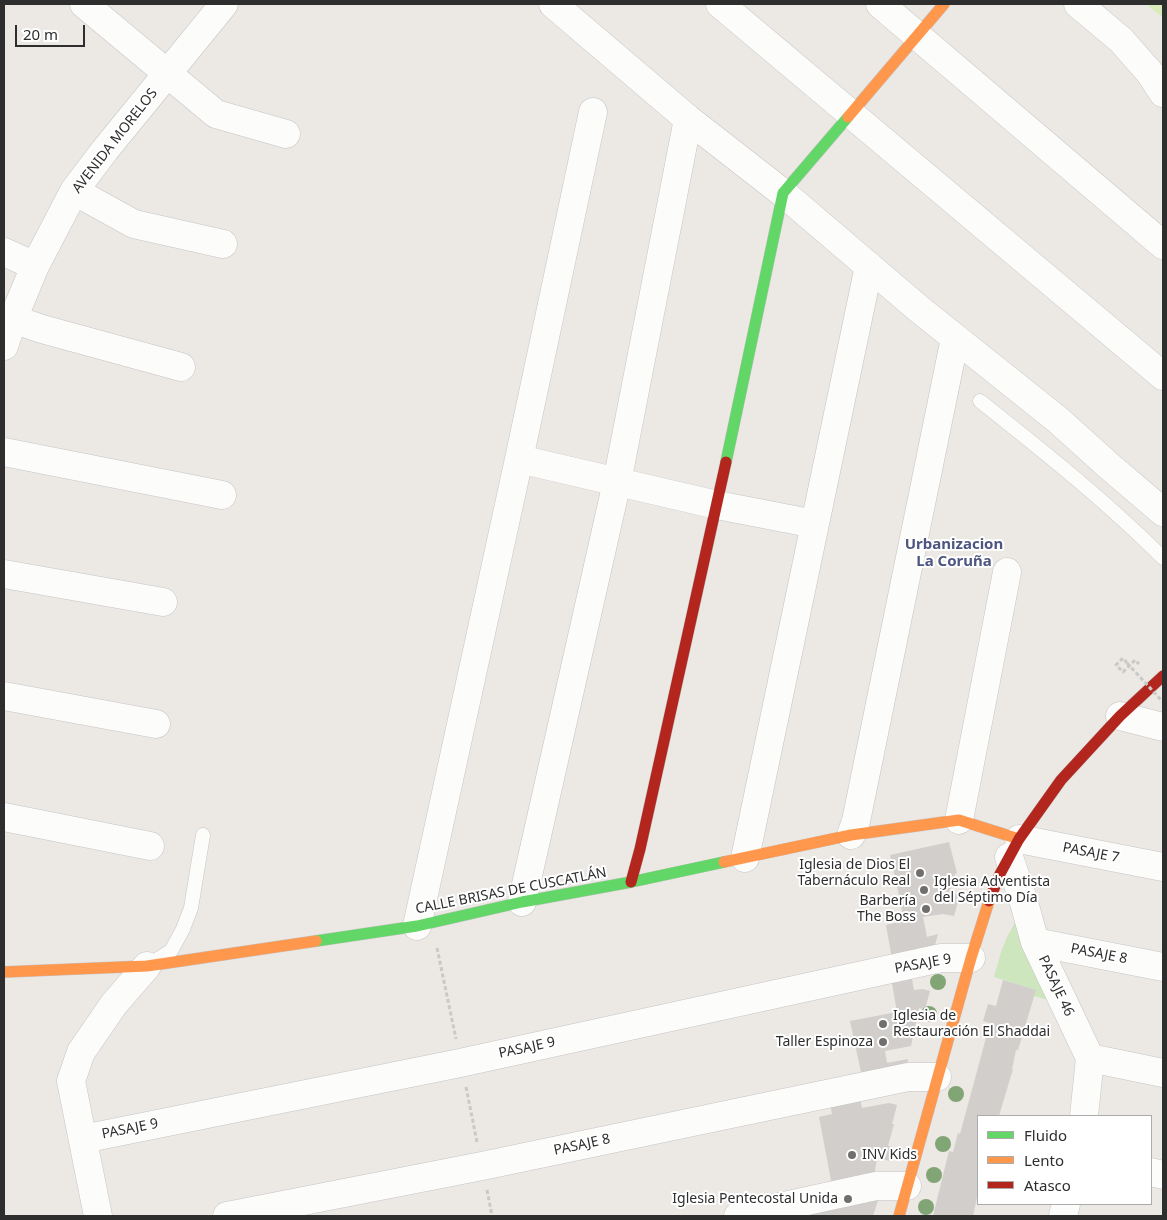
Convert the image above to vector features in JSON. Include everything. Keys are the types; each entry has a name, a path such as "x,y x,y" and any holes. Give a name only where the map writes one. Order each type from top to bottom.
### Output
{"street":[{"name":"AVENIDA MORELOS","path":"4,346 13,319 36,266 74,191 224,4"},
{"path":"553,4 688,119 783,192 955,338 1058,420 1163,512"},
{"path":"720,4 1163,376"},
{"path":"880,4 1163,245"},
{"path":"631,882 717,505 783,192 944,4"},
{"path":"1078,4 1121,40 1150,74 1163,93"},
{"path":"100,9 168,74 216,114 286,134"},
{"path":"417,926 593,112"},
{"path":"522,902 617,482 688,119"},
{"path":"74,191 134,224 224,244"},
{"path":"4,252 36,266"},
{"path":"745,858 869,266"},
{"path":"13,319 42,329 181,367"},
{"path":"851,835 856,821 955,338"},
{"path":"4,452 222,496"},
{"path":"519,459 717,505 815,524"},
{"path":"959,820 1007,572"},
{"path":"4,574 162,602"},
{"path":"899,1216 971,958 1000,874 1014,848 1061,780 1120,716 1163,676"},
{"path":"4,696 156,724"},
{"path":"1120,716 1163,727"},
{"path":"4,817 150,846"},
{"name":"CALLE BRISAS DE CUSCATLÁN","path":"4,972 147,966 417,926 522,902 631,882 851,835 959,820 1014,848"},
{"name":"PASAJE 7","path":"1014,848 1163,867"},
{"name":"PASAJE 46","path":"1014,848 1023,899 1035,942 1090,1058"},
{"name":"PASAJE 8","path":"1035,942 1163,967"},
{"name":"PASAJE 9","path":"83,1139 460,1063 941,958 971,958"},
{"path":"98,1216 71,1081 81,1052 114,1004 147,966"},
{"path":"1084,1115 1090,1058 1163,1073"},
{"name":"PASAJE 8","path":"227,1216 482,1166 908,1077 937,1077"},
{"path":"738,1216 876,1186 907,1186"}],"lane":[{"path":"980,401 1070,473 1135,530 1163,558"},
{"path":"147,966 171,952 183,929 191,908 203,835"}],"path":[{"path":"1135,660 1123,672 1116,665 1123,658 1127,663 1163,702"}],"green space":[{"path":"1146,4 1163,4 1162,17"},
{"path":"1023,908 1061,1004 1034,996 1035,990 994,977 1007,937"}],"building":[{"path":"949,842 957,873 955,874 950,893 960,895 954,916 943,914 923,917 927,937 938,934 932,956 892,959 886,925 903,921 890,855"},
{"path":"910,968 914,990 923,989 930,991 925,1009 919,1008 911,1046 885,1051 887,1063 908,1059 906,1069 862,1077 850,1021 897,1012 890,972"},
{"path":"1003,980 1036,990 1018,1050 1016,1050 1013,1069 999,1115 977,1115 977,1198 973,1216 933,1216 949,1151 953,1152 958,1133 960,1134 990,1023 983,1021 988,1004 996,1006"},
{"path":"859,1093 862,1108 889,1103 897,1105 888,1146 893,1147 890,1161 877,1158 873,1184 833,1191 819,1117 832,1114 829,1099"},
{"name":"Iglesia Pentecostal Unida","path":"879,1197 873,1216 808,1216 805,1204"}],"traffic: fast":[{"path":"726,462 783,193 848,117"},
{"path":"316,941 417,926 522,902 631,882 724,862"}],"traffic: slow":[{"path":"848,117 944,4"},
{"path":"724,862 851,835 959,820 1019,839"},
{"path":"899,1216 971,958 989,901"},
{"path":"4,972 147,966 316,941"}],"traffic: jam":[{"path":"631,882 726,462"},
{"path":"989,901 1000,874 1019,839 1061,780 1120,716 1163,676"}],"place":[{"name":"Iglesia de Dios El Tabernáculo Real","path":"920,873"},
{"name":"Iglesia Adventista del Séptimo Día","path":"924,890"},
{"name":"Barbería The Boss","path":"926,909"},
{"name":"Iglesia de Restauración El Shaddai","path":"883,1024"},
{"name":"Taller Espinoza","path":"883,1042"},
{"name":"INV Kids","path":"852,1155"},
{"name":"Iglesia Pentecostal Unida","path":"848,1199"}],"district":[{"name":"Urbanizacion La Coruña","path":"954,554"}]}
